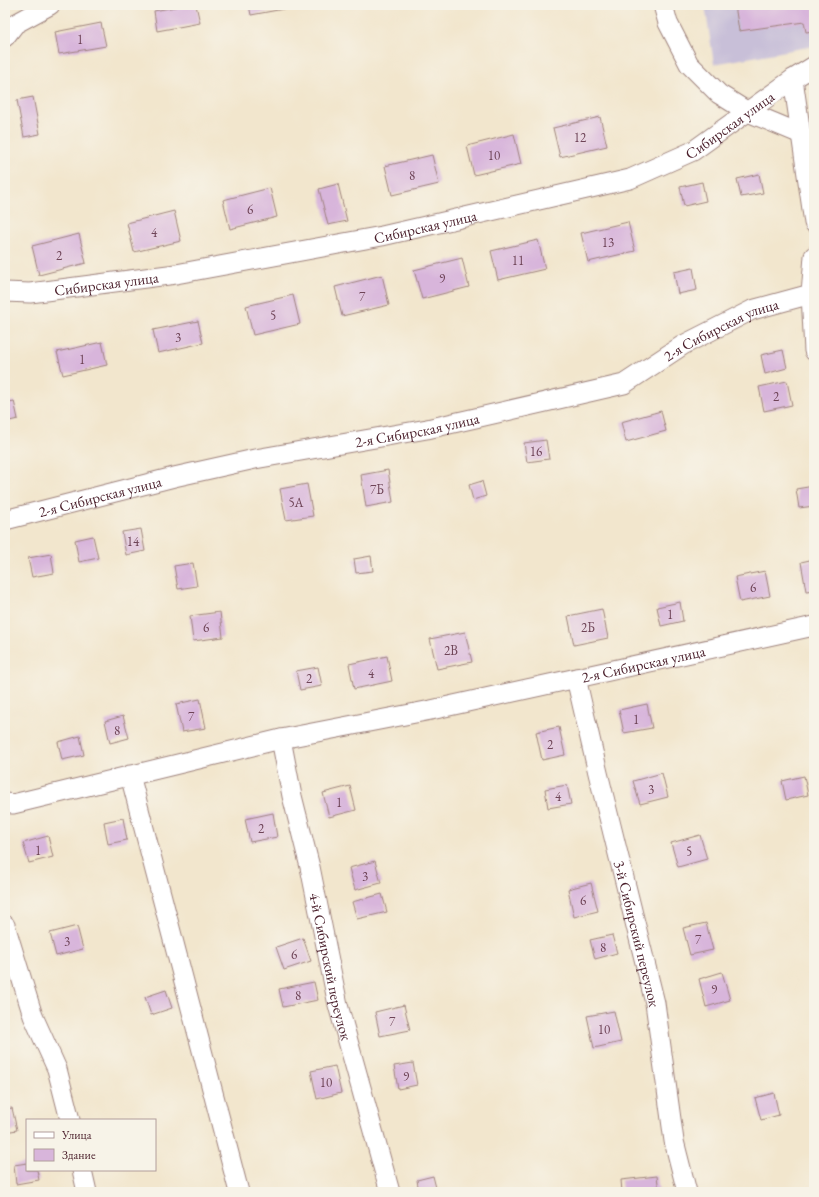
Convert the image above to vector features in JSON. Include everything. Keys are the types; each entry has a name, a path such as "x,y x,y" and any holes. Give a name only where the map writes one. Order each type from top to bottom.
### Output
{"street":[{"path":"5,37 15,24 50,5"},
{"path":"663,5 668,23 689,64 719,94 748,112 801,134"},
{"name":"Сибирская улица","path":"5,292 30,293 192,271 382,236 630,179 693,151 814,66"},
{"path":"794,79 814,223"},
{"path":"814,256 811,294 814,351"},
{"name":"2-я Сибирская улица","path":"5,520 167,478 255,459 427,429 624,384 683,345 752,310 811,294"},
{"name":"2-я Сибирская улица","path":"5,803 13,804 280,739 431,710 814,626"},
{"name":"3-й Сибирский переулок","path":"576,678 655,1003 674,1141 687,1192"},
{"name":"4-й Сибирский переулок","path":"280,739 292,796 310,867 338,1004 390,1192"},
{"path":"130,775 239,1192"},
{"path":"5,924 33,1016 56,1069 70,1119"},
{"path":"82,1171 87,1192"}],"shaded area":[{"path":"705,5 814,5 814,46 714,64"}],"building":[{"path":"185,5 196,5 200,23 157,31 154,11"},
{"path":"249,5 294,5 294,7 251,15"},
{"path":"735,5 814,5 814,31 806,32 804,22 739,31"},
{"path":"101,23 106,46 59,54 55,32"},
{"path":"33,97 40,134 24,137 17,100"},
{"path":"600,117 607,146 560,157 553,128"},
{"path":"514,134 521,164 474,175 467,146"},
{"path":"432,155 439,184 392,195 385,166"},
{"path":"759,174 763,193 741,197 737,179"},
{"path":"702,182 706,201 684,206 680,187"},
{"path":"338,184 347,221 328,225 319,189"},
{"path":"270,188 277,217 230,229 223,200"},
{"path":"174,211 181,241 134,252 127,223"},
{"path":"628,222 635,251 588,262 581,233"},
{"path":"79,234 86,263 39,275 32,246"},
{"path":"538,240 545,269 498,280 491,251"},
{"path":"462,258 469,287 422,299 414,270"},
{"path":"693,268 697,290 678,294 674,272"},
{"path":"382,275 389,305 342,316 335,287"},
{"path":"293,295 300,324 253,335 246,306"},
{"path":"198,321 203,343 158,353 153,330"},
{"path":"102,342 107,365 63,375 57,352"},
{"path":"783,350 787,368 765,374 761,355"},
{"path":"787,381 792,405 764,411 759,387"},
{"path":"14,401 18,419 5,422 5,403"},
{"path":"661,411 666,431 626,442 621,422"},
{"path":"546,440 549,459 527,462 524,443"},
{"path":"388,470 393,502 366,507 361,475"},
{"path":"482,481 486,496 473,500 469,485"},
{"path":"307,484 313,516 286,520 280,489"},
{"path":"814,486 814,506 799,508 796,489"},
{"path":"141,529 145,551 126,555 122,532"},
{"path":"93,536 98,558 79,562 75,540"},
{"path":"51,554 54,573 32,577 28,558"},
{"path":"371,556 373,571 356,573 354,559"},
{"path":"814,559 814,590 806,591 801,562"},
{"path":"193,563 197,586 178,589 174,566"},
{"path":"765,571 770,596 740,602 735,577"},
{"path":"680,602 683,621 661,626 657,607"},
{"path":"602,609 608,638 574,645 568,616"},
{"path":"220,612 223,637 193,641 190,616"},
{"path":"465,632 472,662 437,669 430,639"},
{"path":"387,656 392,681 354,689 349,664"},
{"path":"318,667 322,686 300,690 296,671"},
{"path":"200,699 206,728 182,732 176,704"},
{"path":"647,704 652,728 624,733 619,710"},
{"path":"123,716 129,738 110,743 105,721"},
{"path":"559,727 565,755 542,760 536,732"},
{"path":"80,736 84,755 62,760 58,742"},
{"path":"662,773 668,797 640,804 633,781"},
{"path":"804,776 808,795 786,800 782,781"},
{"path":"567,785 571,804 548,808 545,789"},
{"path":"350,786 356,810 329,817 323,793"},
{"path":"273,813 277,837 250,842 245,819"},
{"path":"123,818 127,840 108,844 104,822"},
{"path":"700,835 707,859 678,867 671,843"},
{"path":"48,836 53,857 29,863 23,843"},
{"path":"375,861 381,883 355,890 349,868"},
{"path":"591,883 598,911 574,917 568,889"},
{"path":"382,894 387,912 357,919 352,902"},
{"path":"706,923 713,950 690,955 683,928"},
{"path":"77,926 83,949 56,956 50,933"},
{"path":"612,935 617,953 595,959 590,940"},
{"path":"303,938 311,961 284,970 276,947"},
{"path":"722,972 730,1000 706,1007 699,979"},
{"path":"314,982 318,1000 283,1007 279,989"},
{"path":"166,990 172,1008 151,1015 145,997"},
{"path":"404,1005 410,1030 380,1036 375,1012"},
{"path":"614,1011 621,1042 594,1048 587,1016"},
{"path":"413,1063 417,1085 398,1089 394,1066"},
{"path":"335,1066 341,1093 317,1099 311,1071"},
{"path":"774,1093 779,1115 761,1120 755,1098"},
{"path":"12,1108 17,1130 5,1132 5,1109"},
{"path":"26,1163 26,1171 37,1171 39,1180 16,1184 14,1165"},
{"path":"433,1176 437,1192 419,1192 417,1180"},
{"path":"657,1176 659,1192 622,1192 621,1180"}]}
